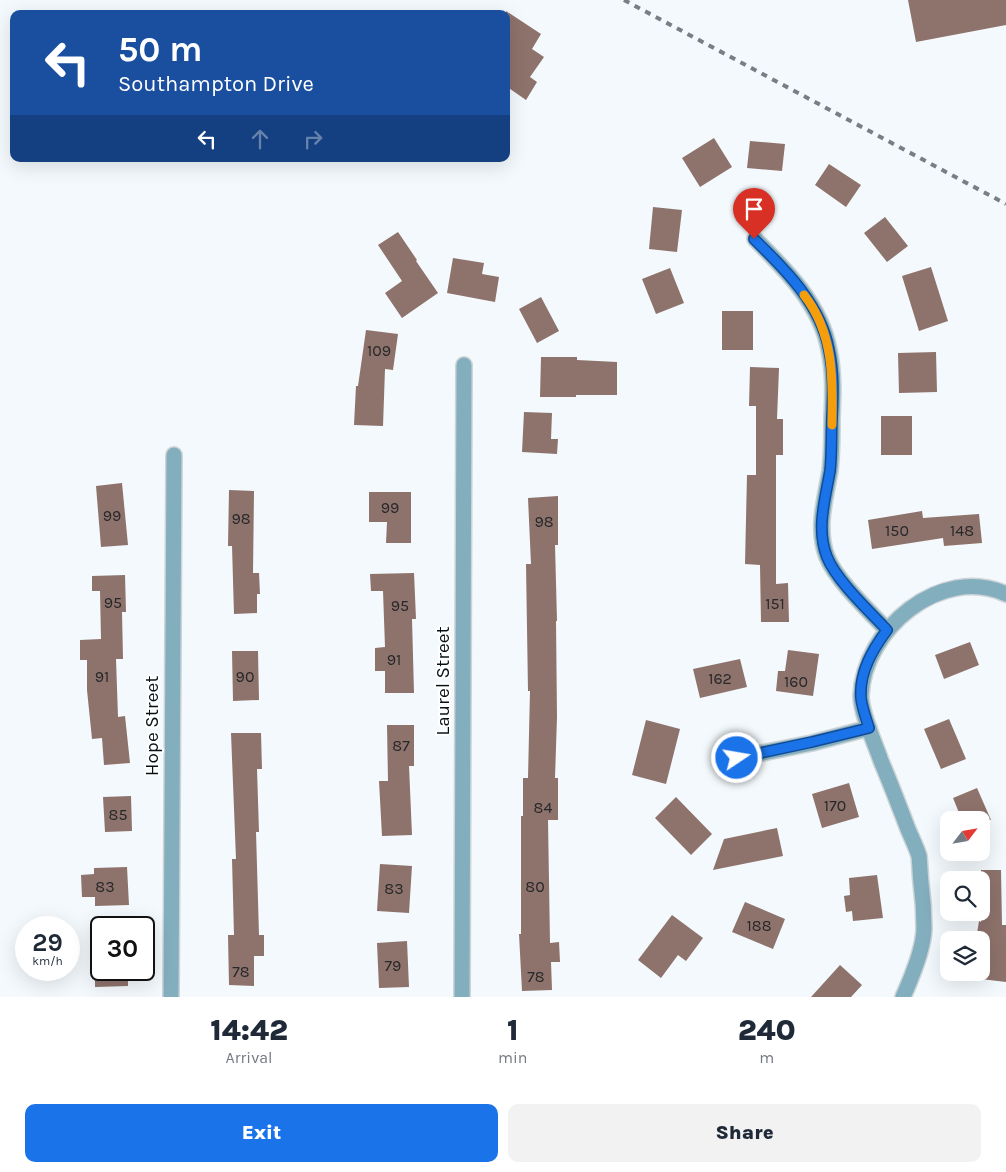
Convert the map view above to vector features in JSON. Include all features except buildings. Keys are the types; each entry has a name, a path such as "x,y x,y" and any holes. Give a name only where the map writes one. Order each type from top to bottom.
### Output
{"street":[{"path":"754,239 788,274 806,297 824,330 832,365 833,402 832,458 823,512 823,540 828,560 856,597 887,630"},
{"name":"Laurel Street","path":"462,997 464,365"},
{"name":"Hope Street","path":"171,997 174,455"},
{"path":"903,997 913,976 924,930 918,856 869,728 861,698 864,673 873,650 887,630 907,611 944,590 966,586 998,590 1006,594"},
{"path":"737,758 869,728"}],"railway":[{"path":"624,0 1006,204"}],"slow traffic":[{"path":"804,295 820,320 827,339 832,365 832,425"}],"route":[{"path":"737,758 869,728 861,698 864,673 873,650 887,630 856,597 839,575 828,560 824,548 822,524 832,458 833,402 832,365 824,330 815,310 806,297 788,274 754,239"}]}
